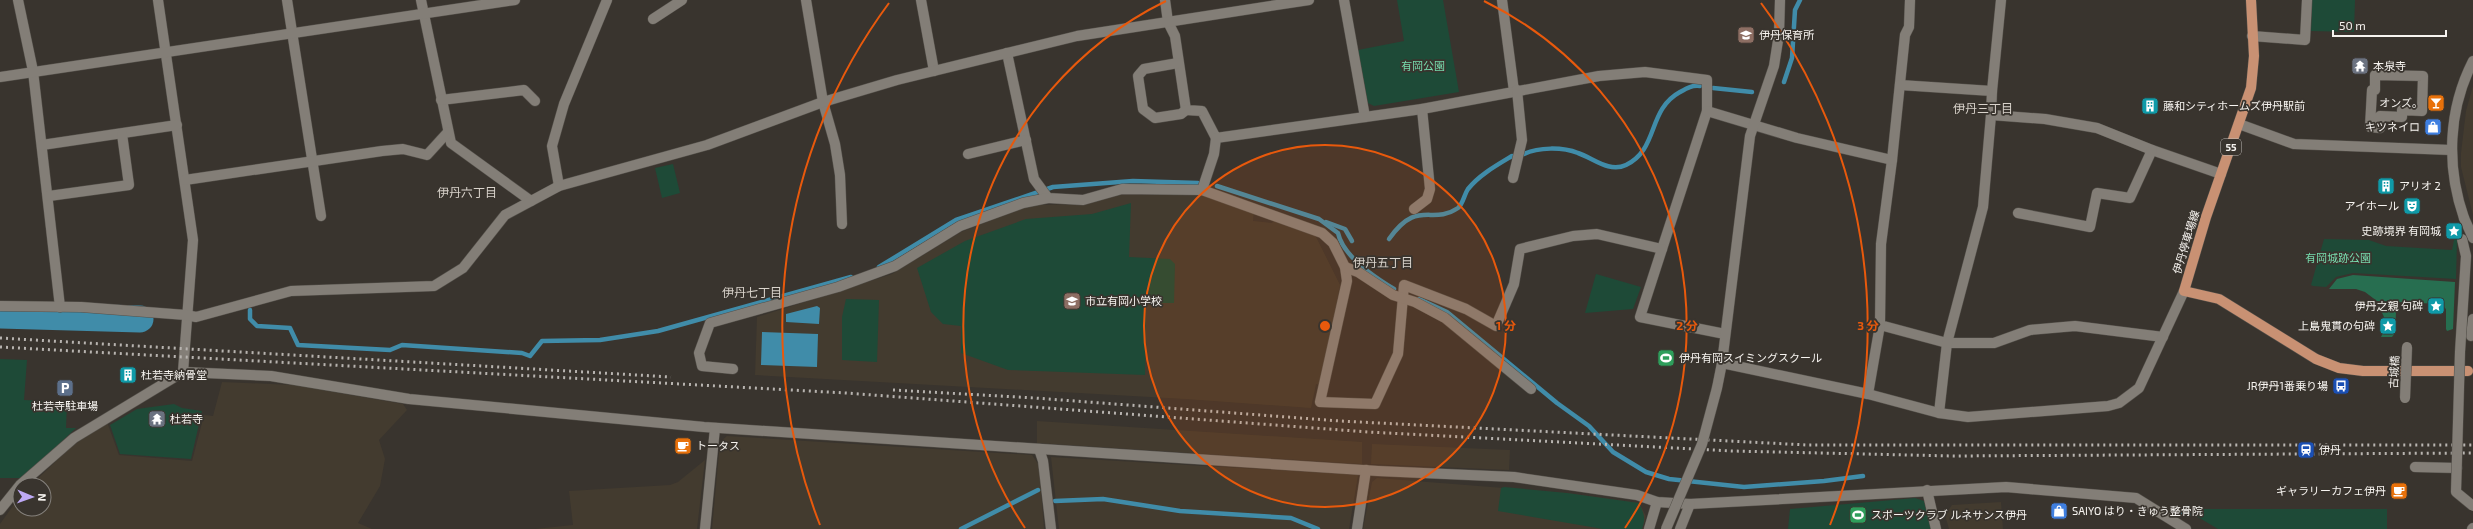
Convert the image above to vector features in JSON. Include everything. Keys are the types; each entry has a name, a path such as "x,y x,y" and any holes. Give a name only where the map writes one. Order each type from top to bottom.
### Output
{"main road":[{"name":"伊丹停車場線","path":"2251,0 2253,75 2239,124 2221,174 2184,291 2219,299 2316,359 2339,368 2363,371 2470,371"}],"street":[{"path":"18,0 33,71 60,307"},
{"path":"158,0 193,240 186,314 183,372"},
{"path":"287,0 321,216"},
{"path":"421,0 450,143 530,201"},
{"path":"0,77 166,51 423,14 492,2 515,0"},
{"path":"559,186 552,146 564,104 607,0"},
{"path":"653,19 682,0"},
{"path":"806,0 823,102 835,144 840,175 842,224"},
{"path":"921,0 934,71"},
{"path":"1164,0 1168,22 1175,36 1186,110"},
{"path":"0,306 60,307 186,314 196,317 292,291 434,286 463,268 506,215 559,186 708,145 823,102 934,71 1077,36 1309,0"},
{"path":"1344,0 1365,117"},
{"path":"1502,0 1522,134 1512,178"},
{"path":"1666,529 1702,444 1722,363 1750,136 1777,52 1780,0"},
{"path":"1868,394 1880,325 1881,244 1892,160 1905,35 1909,27 1910,0"},
{"path":"1939,413 1947,343 1983,207 2001,0"},
{"path":"2252,36 2305,40 2307,0"},
{"path":"1007,53 1036,185 1047,197"},
{"path":"2473,61 2460,93 2451,150 2455,185 2464,218 2473,238"},
{"path":"1178,63 1144,69 1138,76 1144,109 1155,118 1181,114 1186,110 1202,111 1216,138 1214,154 1202,190"},
{"path":"1216,138 1422,108 1599,76 1645,72 1707,80 1707,112 1640,317 1726,334"},
{"path":"2375,74 2423,76 2422,111 2402,110 2402,117 2380,116 2380,128 2370,127 2372,90 2375,90 2375,74"},
{"path":"1900,86 1992,91"},
{"path":"442,100 524,90 535,100"},
{"path":"1414,209 1428,199 1430,189 1422,108"},
{"path":"1707,112 1755,124 1792,136 1892,160"},
{"path":"1991,115 2045,119 2097,128 2152,150 2221,174"},
{"path":"2239,124 2294,144 2451,150"},
{"path":"42,146 176,125"},
{"path":"185,180 403,149 427,155 448,132"},
{"path":"48,196 128,185 122,134"},
{"path":"968,154 1026,140"},
{"path":"2018,213 2090,227 2097,193 2130,198 2152,150"},
{"path":"733,369 702,366 700,353 710,323 838,287 895,266 960,226 1023,203 1047,197 1083,200 1122,189 1202,190 1322,233 1333,243 1344,267 1346,286 1320,402 1375,404 1398,354 1404,285 1466,309 1496,326 1514,284 1520,250 1573,236 1597,234 1662,249"},
{"path":"2462,239 2466,256 2460,352 2456,492 2473,506"},
{"path":"1344,267 1358,272 1402,298 1415,302 1445,318 1531,389"},
{"path":"1722,363 1868,394 1939,413 1968,417 2108,406 2119,403 2139,388 2184,291"},
{"path":"2471,336 2473,319"},
{"path":"1880,325 1947,343 1994,343 2030,330 2075,326 2163,337"},
{"name":"古城橋","path":"2405,398 2408,347"},
{"path":"0,510 3,502 74,438 183,372 271,376 409,399 715,428 1366,470 1514,477 1637,495 1657,502 1690,504 1927,490 2006,487 2136,498 2186,529"},
{"path":"705,529 715,428"},
{"path":"1039,448 1043,461 1051,529"},
{"path":"2415,467 2457,468"},
{"path":"1357,529 1366,470"},
{"path":"1927,490 1936,529"},
{"path":"1649,529 1657,502"},
{"path":"1680,529 1690,504"}],"shaded area":[{"path":"2473,86 2473,215 2461,167 2461,153 2466,111"},
{"name":"市立有岡小学校","path":"1115,193 1201,193 1254,210 1253,221 1272,223 1276,217 1314,233 1340,285 1321,385 1316,384 1311,408 1186,399 755,375 757,317 892,274 961,232 1030,205 1088,204"},
{"path":"222,382 293,385 403,404 407,410 379,440 385,459 380,486 358,523 372,529 0,529 0,524 12,507 12,517 52,517 52,477 39,477 71,447 107,422 119,455 192,461 204,415 213,416"},
{"path":"1037,421 1362,442 1362,464 1037,443"},
{"path":"727,436 1032,455 1039,465 1044,529 712,529 720,442"},
{"path":"1372,444 1510,450 1509,470 1371,464"},
{"path":"1051,457 1358,475 1349,529 1059,529"},
{"path":"705,460 697,529 535,529 573,525 569,491 670,485 678,482"},
{"path":"1377,478 1567,493 1639,503 1646,516 1642,529 1363,529 1372,482"},
{"path":"2001,502 2003,529 1949,529 1945,515 1952,505"}],"green space":[{"name":"有岡公園","path":"1397,0 1443,0 1459,92 1374,106 1368,103 1358,50 1404,41"},
{"path":"2312,0 2355,0 2354,32 2311,31"},
{"path":"673,164 680,193 662,198 655,168"},
{"path":"1131,203 1129,257 1170,259 1175,264 1174,303 1146,303 1145,375 1008,370 961,353 961,326 943,324 931,312 917,268 965,241 1026,219 1092,214"},
{"name":"有岡城跡公園","path":"2324,239 2369,240 2386,246 2452,250 2454,240 2457,240 2456,279 2353,273 2336,277 2326,287 2313,286 2311,285"},
{"path":"1596,274 1641,287 1633,309 1585,313"},
{"path":"2353,275 2455,282 2453,329 2447,331 2446,329 2446,309 2441,304 2377,301 2365,292 2356,289 2329,289 2337,279"},
{"path":"846,299 879,300 877,362 842,360 842,317"},
{"path":"2380,310 2396,312 2395,333 2392,337 2381,337 2384,331 2385,320"},
{"path":"0,359 27,360 24,400 67,402 66,428 76,428 24,477 0,478"},
{"name":"杜若寺","path":"174,404 182,408 202,411 191,459 120,454 110,425 137,409"},
{"path":"1504,487 1567,493 1639,503 1644,516 1644,522 1642,529 1603,529 1498,511 1501,488"},
{"name":"スポーツクラブ ルネサンス伊丹","path":"1915,498 1924,501 1931,529 1788,529 1790,509"},
{"path":"2192,509 2387,509 2387,529 2218,529 2191,513"}],"water":[{"path":"817,306 820,308 819,324 786,322 786,314"},
{"path":"762,332 818,334 817,367 761,365"}],"waterway":[{"path":"1784,82 1792,58 1795,10 1800,0"},
{"path":"1524,154 1536,150 1558,149 1584,155 1607,166 1620,167 1626,165 1636,158 1644,149 1662,109 1670,100 1687,88 1700,86"},
{"path":"1713,88 1752,92"},
{"path":"1389,239 1408,219 1416,216 1440,215 1458,208 1468,189 1477,179 1512,156"},
{"path":"879,267 956,220 1053,187 1133,181 1198,183"},
{"path":"1217,186 1319,219 1338,233 1346,250 1360,265 1394,289"},
{"path":"1326,222 1345,229 1352,241"},
{"path":"250,310 250,319 257,326 290,328 298,345 390,350 402,345 522,353 530,356 542,341 600,340 658,331 851,277"},
{"path":"1419,299 1447,312 1557,403 1589,426 1613,452 1646,472 1669,479 1744,487 1824,481 1863,476"},
{"path":"0,315 140,319"},
{"path":"961,529 1038,490"},
{"path":"1055,501 1103,499 1180,511 1291,518 1318,529"},
{"path":"2178,512 2189,514"}],"railway":[{"path":"0,338 671,377"},
{"path":"0,347 846,393 1368,432 1732,451 1953,456 2473,453"},
{"path":"893,390 1035,398 1340,421 1807,445 2473,445"}],"place":[{"name":"伊丹保育所","path":"1746,35"},
{"name":"本泉寺","path":"2360,66"},
{"name":"オンズ。","path":"2436,103"},
{"name":"藤和シティホームズ伊丹駅前","path":"2150,106"},
{"name":"キツネイロ","path":"2433,127"},
{"name":"アリオ 2","path":"2386,186"},
{"name":"アイホール","path":"2412,206"},
{"name":"史跡境界 有岡城","path":"2454,231"},
{"name":"市立有岡小学校","path":"1072,301"},
{"name":"伊丹之親 句碑","path":"2436,306"},
{"name":"上島鬼貫の句碑","path":"2388,326"},
{"name":"伊丹有岡スイミングスクール","path":"1666,358"},
{"name":"杜若寺納骨堂","path":"128,375"},
{"name":"JR伊丹1番乗り場","path":"2341,386"},
{"name":"杜若寺駐車場","path":"65,388"},
{"name":"杜若寺","path":"157,419"},
{"name":"トータス","path":"683,446"},
{"name":"伊丹","path":"2306,450"},
{"name":"ギャラリーカフェ伊丹","path":"2399,491"},
{"name":"SAIYO はり・きゅう整骨院","path":"2059,511"},
{"name":"スポーツクラブ ルネサンス伊丹","path":"1858,515"}],"district":[{"name":"伊丹三丁目","path":"1983,109"},
{"name":"伊丹六丁目","path":"467,193"},
{"name":"伊丹五丁目","path":"1383,263"},
{"name":"伊丹七丁目","path":"752,293"}]}
